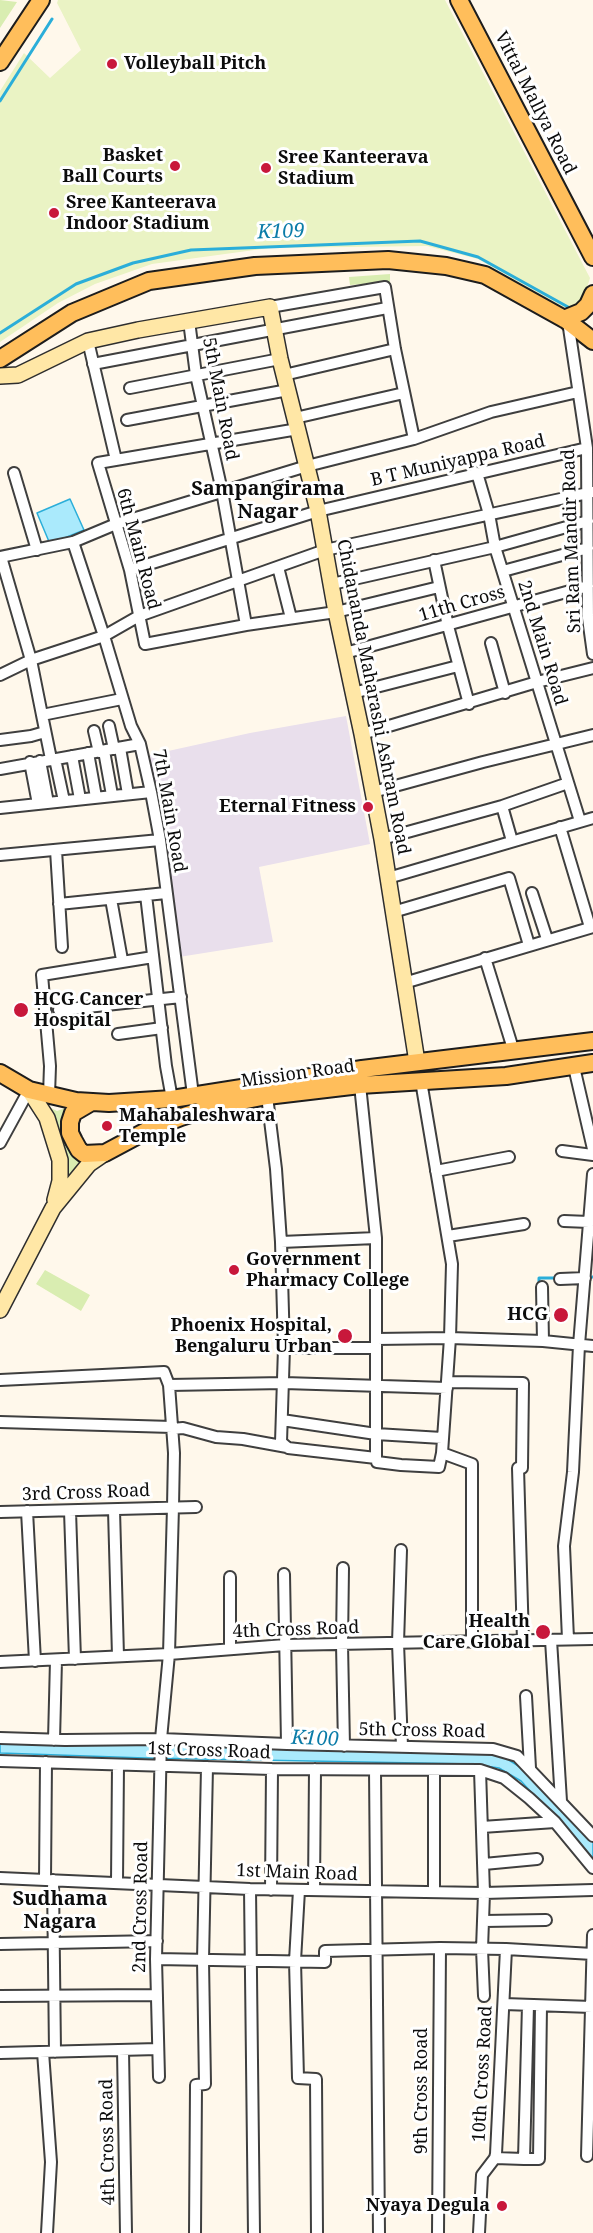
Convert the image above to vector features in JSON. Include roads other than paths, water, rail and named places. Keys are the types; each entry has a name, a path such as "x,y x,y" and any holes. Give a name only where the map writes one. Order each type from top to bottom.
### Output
{"main road":[{"path":"0,62 41,0"},
{"name":"Vittal Mallya Road","path":"459,0 593,257"},
{"path":"0,359 72,313 144,283 255,266 388,260 446,266 495,280 568,322 593,341"},
{"path":"568,322 588,305 593,294"},
{"path":"568,322 584,316 593,305"},
{"name":"Mission Road","path":"105,1153 148,1130 216,1106 267,1096 360,1084 514,1052 593,1041"},
{"path":"420,1071 593,1053"},
{"name":"Mission Road","path":"0,1073 30,1090 90,1102 172,1099 399,1064 411,1071 506,1076 593,1063"},
{"path":"90,1102 73,1113 70,1133 79,1150 84,1154 105,1153"}],"street":[{"path":"0,376 18,375 88,341 138,330 385,287 387,308 414,439"},
{"name":"Chidananda Maharashi Ashram Road","path":"270,307 280,359 318,511 336,612 362,734 382,839 420,1071"},
{"path":"93,364 387,308"},
{"name":"5th Main Road","path":"189,321 196,375 222,492 246,625"},
{"name":"Sri Ram Mandir Road","path":"568,322 587,448 590,493 588,618 593,654"},
{"path":"88,341 116,460 211,443 296,423 404,393"},
{"path":"284,375 395,349"},
{"path":"130,388 280,359"},
{"path":"127,420 288,390"},
{"path":"43,804 45,732 31,660 0,557 73,542 116,524 307,466 414,439 491,412 578,392"},
{"name":"B T Muniyappa Road","path":"130,570 318,511 587,448"},
{"name":"6th Main Road","path":"116,460 98,463 130,570 145,644 246,625"},
{"path":"14,473 37,550"},
{"name":"2nd Main Road","path":"477,473 489,514 495,547 580,821"},
{"path":"0,675 31,660 104,636 139,615 325,550 590,493"},
{"path":"332,584 495,547 588,521"},
{"name":"7th Main Road","path":"73,542 122,699 140,744 151,792 160,840 193,1095"},
{"path":"503,571 588,548"},
{"path":"434,560 448,626 469,704"},
{"path":"278,567 291,618"},
{"name":"11th Cross","path":"345,653 588,586"},
{"path":"246,625 336,612 439,587"},
{"path":"491,643 505,693"},
{"path":"353,693 458,666"},
{"path":"362,734 537,682 593,668"},
{"path":"42,715 122,699"},
{"path":"96,797 109,726"},
{"path":"94,731 128,794"},
{"path":"0,740 45,732"},
{"path":"373,792 593,735"},
{"path":"0,769 140,744"},
{"path":"105,751 112,795"},
{"path":"72,756 80,799"},
{"path":"44,760 64,801"},
{"path":"382,839 502,806 568,783"},
{"path":"0,808 151,792"},
{"path":"502,806 512,841"},
{"path":"388,878 593,818"},
{"path":"404,983 591,927 560,827"},
{"path":"0,855 160,840"},
{"path":"56,850 62,947"},
{"path":"393,912 508,878 529,945"},
{"path":"59,904 166,893"},
{"path":"532,894 547,939"},
{"path":"146,895 172,1099"},
{"path":"111,899 122,960"},
{"path":"49,1095 50,1066 42,975 95,968 122,960 153,957"},
{"path":"485,958 514,1052"},
{"path":"59,1010 181,997"},
{"path":"118,1034 162,1028"},
{"path":"574,1067 593,1149"},
{"path":"0,1422 183,1428 216,1437 243,1439 288,1448 376,1458 377,1461 389,1463 439,1467 447,1385 452,1264 420,1071"},
{"path":"360,1084 376,1238 376,1458"},
{"path":"0,1143 30,1090 47,1118 60,1160 60,1181 53,1208"},
{"path":"267,1096 276,1168 281,1242 284,1348 281,1442 288,1448"},
{"path":"562,1151 593,1155"},
{"path":"0,1310 53,1208 89,1164 105,1153"},
{"path":"436,1171 509,1156"},
{"path":"568,1639 564,1546 573,1472 579,1345 593,1174"},
{"path":"564,1221 589,1222"},
{"path":"448,1236 524,1224"},
{"path":"281,1242 376,1238"},
{"path":"560,1279 585,1278"},
{"path":"542,1287 543,1341"},
{"path":"284,1348 450,1338 543,1341 593,1346"},
{"path":"0,1380 164,1372 169,1385 523,1383 522,1468 518,1468 523,1641"},
{"name":"2nd Cross Road","path":"159,2077 156,1959 160,1763 169,1654 173,1507 169,1385"},
{"path":"282,1420 376,1434 442,1438"},
{"path":"442,1453 472,1464 472,1642"},
{"name":"3rd Cross Road","path":"0,1512 196,1507"},
{"path":"70,1510 75,1659"},
{"path":"114,1510 118,1656"},
{"path":"27,1511 35,1661"},
{"path":"401,1550 398,1643 402,1746"},
{"path":"343,1568 344,1746"},
{"path":"284,1574 287,1744"},
{"path":"230,1577 230,1649"},
{"name":"4th Cross Road","path":"0,1662 169,1654 285,1645 593,1639"},
{"path":"551,1640 561,1801"},
{"path":"54,1740 56,1660"},
{"path":"526,1696 530,1768"},
{"name":"5th Cross Road","path":"0,1738 493,1749 517,1756 593,1836"},
{"name":"1st Cross Road","path":"0,1761 118,1765 160,1763 272,1770 480,1770 504,1778 561,1827 593,1868"},
{"path":"46,1762 56,2052"},
{"path":"117,1882 118,1765"},
{"path":"195,2233 196,2085 205,2084 203,1960 207,1767"},
{"path":"271,1890 272,1770"},
{"path":"314,1890 315,1770"},
{"path":"375,1770 379,2233"},
{"path":"434,1770 434,1892"},
{"path":"480,1770 484,1864 482,1949 484,1996"},
{"path":"482,1827 561,1827 571,1814"},
{"path":"484,1864 537,1859"},
{"name":"1st Main Road","path":"0,1878 271,1890 484,1893 593,1890"},
{"path":"250,1889 254,2233"},
{"path":"299,1890 295,1961 298,2078 316,2079 317,2233"},
{"path":"484,1922 546,1920"},
{"path":"587,2156 593,1935"},
{"path":"0,1944 157,1941"},
{"path":"156,1959 325,1962 325,1950 440,1948 592,1954"},
{"name":"9th Cross Road","path":"438,2233 440,1948"},
{"name":"10th Cross Road","path":"479,2233 482,2175 495,2158 506,1949"},
{"path":"0,1996 157,1995"},
{"path":"504,2004 592,2007"},
{"path":"524,2159 528,2005"},
{"path":"495,2158 538,2159 541,2006"},
{"path":"0,2053 158,2049"},
{"name":"4th Cross Road","path":"123,2050 126,2233"},
{"path":"43,2052 51,2162 47,2233"}],"water":[{"path":"70,499 84,530 50,544 37,513"},
{"name":"K100","path":"0,1741 480,1751 504,1757 528,1772 593,1842 593,1860 521,1781 499,1768 473,1764 0,1753"}],"waterway":[{"name":"K109","path":"0,101 52,19"},
{"name":"K109","path":"0,333 76,284 133,263 191,250 420,241 478,257 568,307"},
{"name":"K109","path":"539,1285 539,1278 558,1278"}],"place":[{"name":"Volleyball Pitch","path":"112,64"},
{"name":"Basket Ball Courts","path":"175,166"},
{"name":"Sree Kanteerava Stadium","path":"266,168"},
{"name":"Sree Kanteerava Indoor Stadium","path":"54,213"},
{"name":"Eternal Fitness","path":"368,807"},
{"name":"HCG Cancer Hospital","path":"21,1010"},
{"name":"Mahabaleshwara Temple","path":"107,1126"},
{"name":"Government Pharmacy College","path":"234,1270"},
{"name":"HCG","path":"561,1315"},
{"name":"Phoenix Hospital, Bengaluru Urban","path":"345,1336"},
{"name":"Health Care Global","path":"543,1632"},
{"name":"Nyaya Degula","path":"502,2206"}],"district":[{"name":"Sampangirama Nagar","path":"268,500"},
{"name":"Sudhama Nagara","path":"60,1910"}]}
